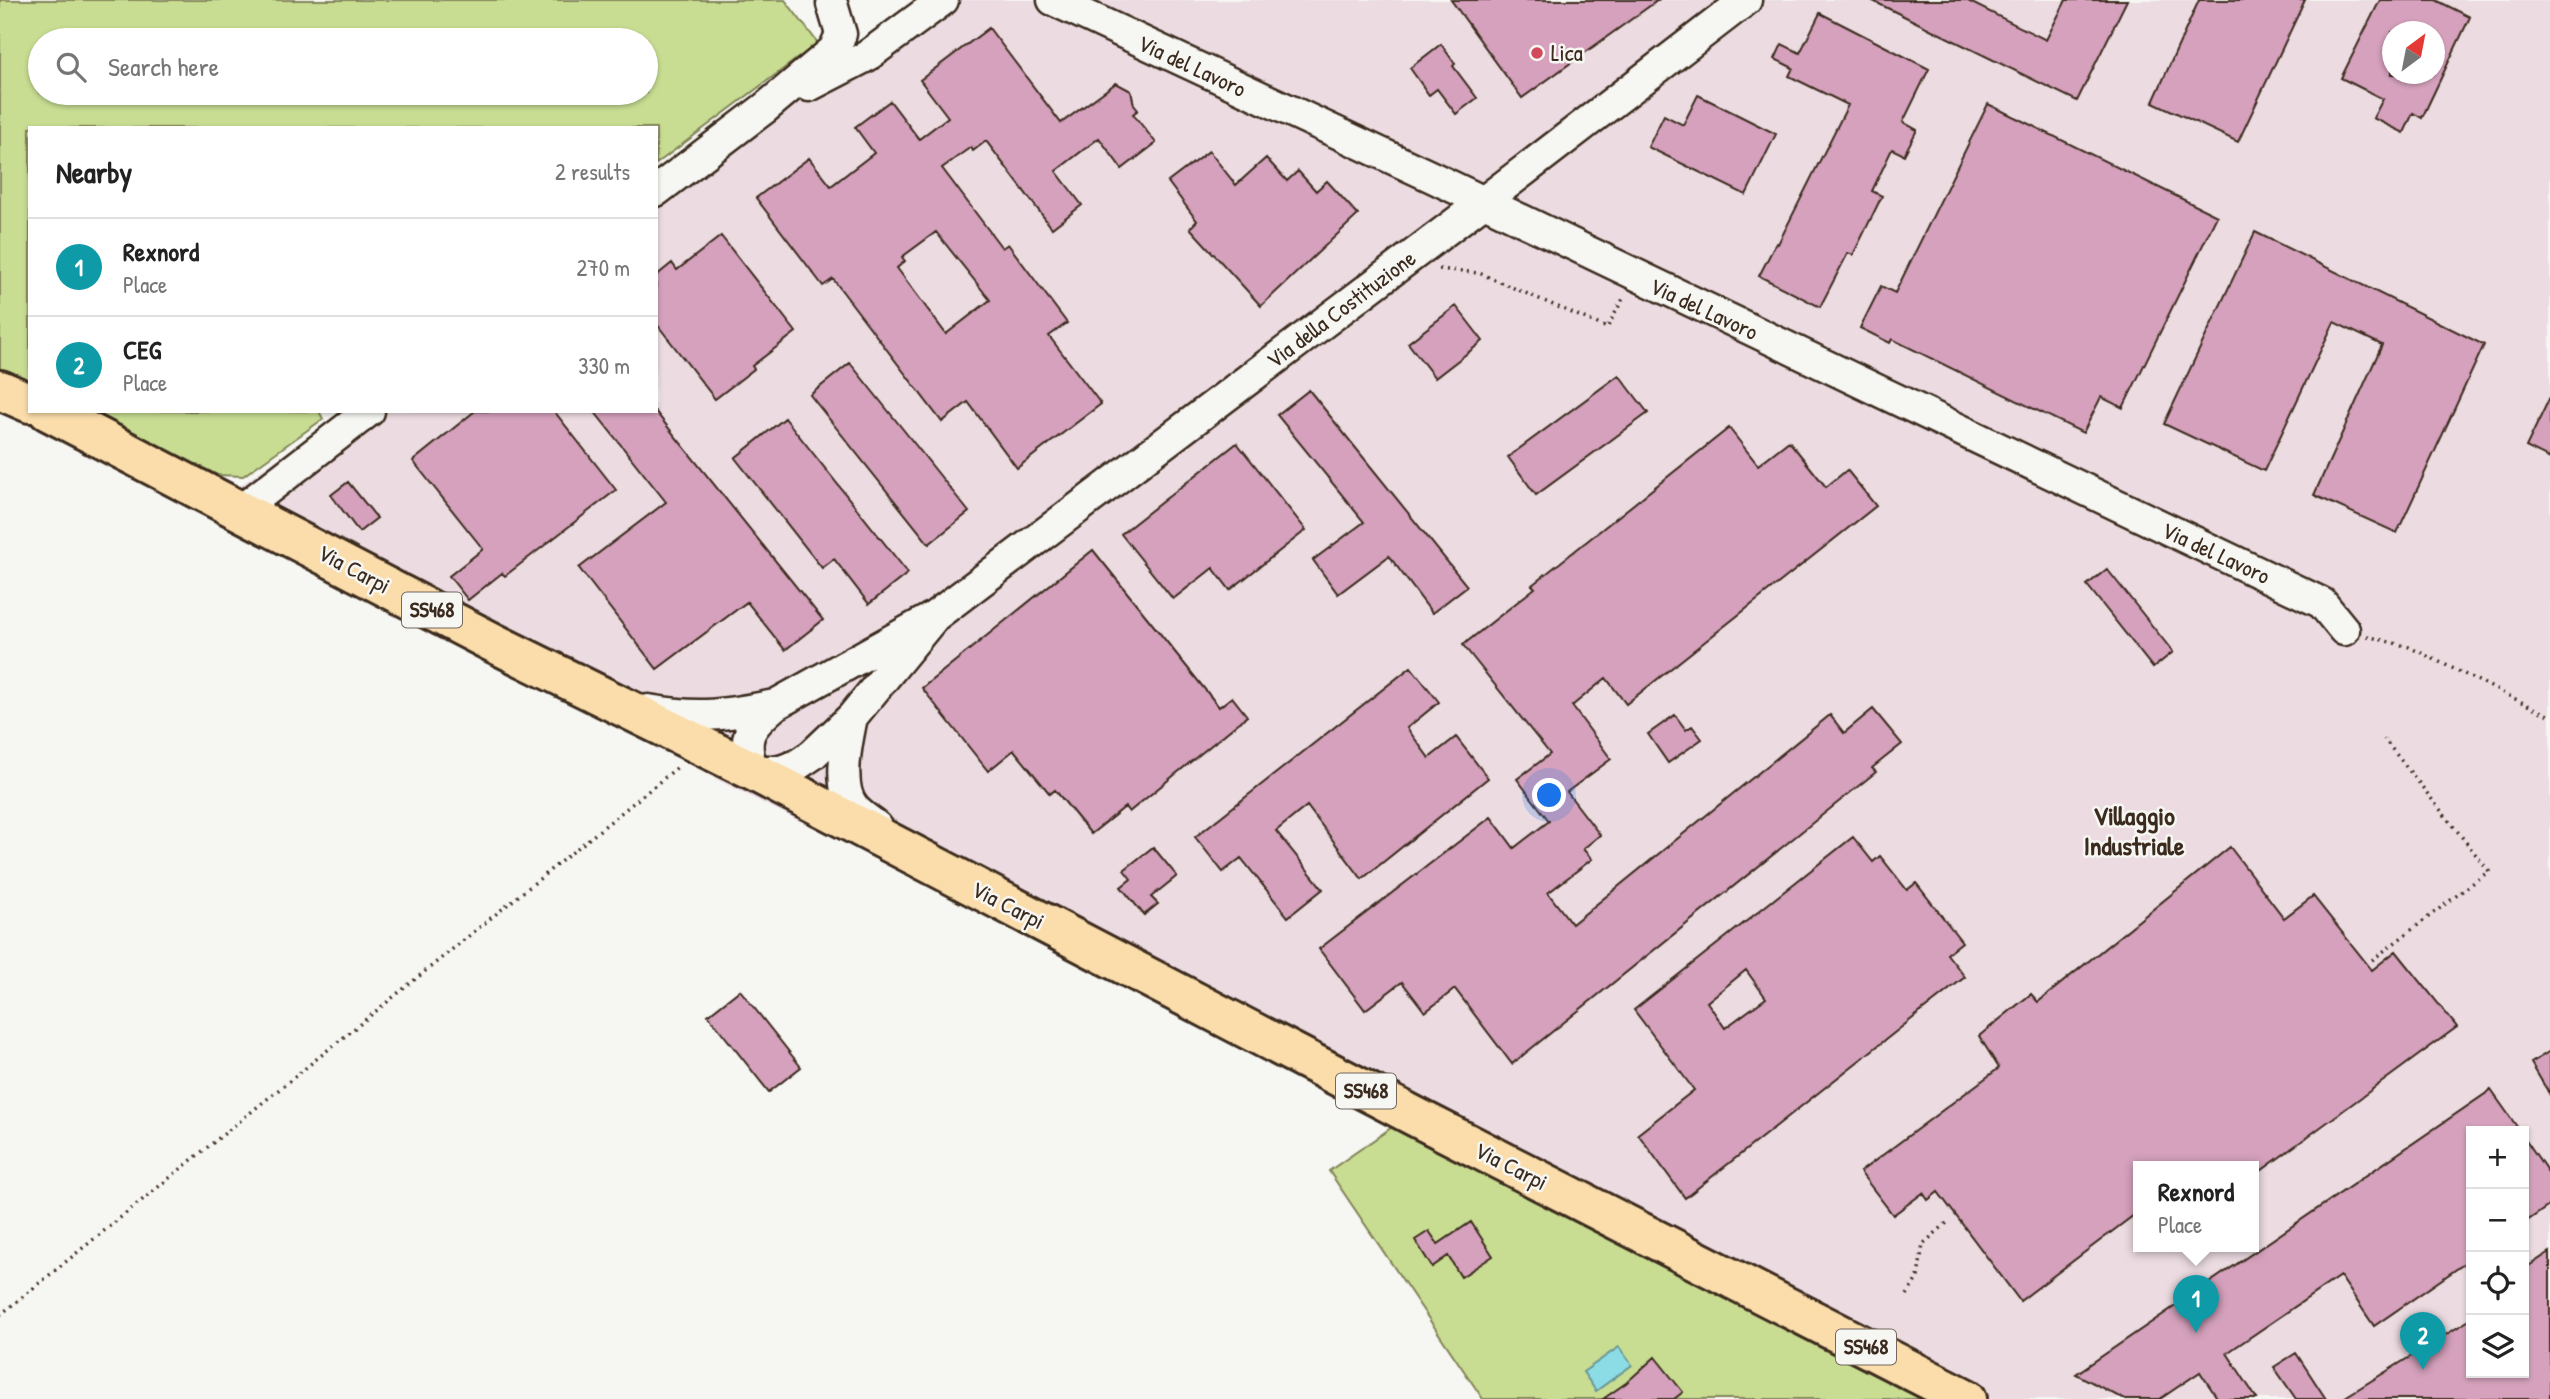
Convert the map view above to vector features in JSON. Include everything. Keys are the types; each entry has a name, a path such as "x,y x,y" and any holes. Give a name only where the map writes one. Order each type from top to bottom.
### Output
{"main road":[{"path":"0,390 28,402"},
{"name":"Via Carpi","path":"52,413 492,642 753,771 1967,1399"}],"street":[{"path":"765,108 867,56 943,0"},
{"name":"Via del Lavoro","path":"1054,0 1432,177 2322,603 2344,630"},
{"name":"Via della Costituzione","path":"935,616 852,718 812,755 781,771 753,771 746,751 747,736 757,720 775,705 935,616 1746,0"},
{"path":"830,2 867,56"},
{"path":"658,189 765,108 834,50 841,34 830,2"},
{"path":"240,510 366,413"},
{"name":"Via della Costituzione","path":"626,706 681,716 721,716 775,705"},
{"name":"Via della Costituzione","path":"852,718 844,762 849,797 854,808 912,855"}],"path":[{"path":"1431,272 1441,268 1479,273 1607,328 1627,290"},
{"path":"2344,630 2409,647 2550,716"},
{"path":"2372,960 2489,871 2384,739"},
{"path":"0,1315 704,746"},
{"path":"1907,1295 1919,1277 1923,1244 1948,1222"}],"shaded area":[{"path":"916,0 2550,0 2550,1399 1950,1399 1045,941 763,803 202,513 341,413 658,413 658,187"}],"green space":[{"path":"0,0 785,0 818,43 658,163 658,126 28,126 28,384 0,371"},
{"path":"88,413 320,413 323,419 243,476 217,475"},
{"path":"1401,1121 1950,1399 1483,1399 1329,1171"}],"water":[{"path":"1619,1347 1632,1365 1596,1391 1583,1372"}],"building":[{"name":"Lica","path":"1451,0 1658,0 1522,98"},
{"path":"1871,0 1966,0 2046,40 2066,0 2127,0 2077,101"},
{"path":"2199,0 2305,0 2238,142 2153,102"},
{"path":"2380,0 2436,0 2470,17 2445,70 2445,21 2382,21 2382,84 2438,84 2422,118 2413,113 2404,133 2373,118 2383,99 2341,78"},
{"path":"1820,13 1929,69 1903,122 1917,130 1904,155 1892,149 1872,191 1882,196 1853,255 1848,253 1820,307 1759,276 1848,105 1789,76 1793,68 1775,59 1782,44 1800,53"},
{"path":"989,28 1061,123 1116,83 1131,91 1138,110 1133,114 1156,143 1122,169 1099,138 1056,171 1082,205 1052,228 986,141 973,151 971,147 942,168 1002,248 1008,244 1067,323 1049,336 1101,404 1017,468 968,402 942,422 833,279 823,286 756,198 809,158 831,186 874,153 855,127 890,101 919,139 948,117 920,80","holes":["936,232 990,300 946,334 897,268 905,261 902,257"]},
{"path":"1441,44 1455,64 1453,66 1477,98 1456,114 1437,89 1429,95 1410,68"},
{"path":"1698,95 1776,134 1746,195 1648,147 1664,115 1683,125"},
{"path":"1988,104 2217,216 2123,408 2101,397 2083,433 1892,339 1890,343 1860,328 1881,286 1895,293"},
{"path":"1209,151 1236,185 1266,158 1287,181 1298,171 1316,191 1327,181 1358,215 1261,306 1190,228 1197,221 1168,182"},
{"path":"2255,232 2484,345 2397,533 2314,495 2382,345 2334,322 2264,471 2164,424"},
{"path":"721,236 796,332 715,399 658,326 658,274 672,263 677,270"},
{"path":"1456,306 1483,341 1435,378 1408,343"},
{"path":"850,363 969,512 929,544 810,395"},
{"path":"1619,375 1648,413 1536,495 1508,457"},
{"path":"1309,390 1467,586 1432,613 1389,556 1338,594 1313,560 1364,522 1277,415"},
{"path":"2550,397 2550,459 2526,447"},
{"path":"473,413 556,413 616,490 505,576 502,573 468,600 449,576 483,549 413,461"},
{"path":"596,413 657,413 823,620 785,650 747,602 657,669 579,568 666,502"},
{"path":"785,418 908,573 869,604 834,559 822,568 735,458"},
{"path":"1729,428 1758,465 1789,441 1826,487 1847,470 1876,506 1626,704 1606,678 1572,706 1611,759 1567,792 1600,835 1583,849 1592,859 1548,893 1572,924 1830,715 1844,733 1873,709 1902,744 1872,768 1876,772 1512,1064 1455,989 1425,1012 1402,982 1365,1010 1319,949 1491,817 1514,848 1549,821 1517,779 1550,754 1463,645 1535,588 1532,585"},
{"path":"1237,443 1306,530 1230,590 1213,568 1173,599 1121,534"},
{"path":"348,482 377,518 359,532 331,495"},
{"path":"1093,550 1219,707 1232,697 1247,716 1129,812 1125,807 1091,834 1055,790 1050,794 1014,750 988,771 922,688"},
{"path":"2107,569 2173,652 2153,668 2087,585"},
{"path":"1411,667 1439,702 1407,728 1429,758 1456,737 1488,778 1362,879 1307,806 1276,831 1323,889 1288,917 1241,858 1223,872 1195,837"},
{"path":"1675,715 1686,730 1692,726 1702,739 1668,763 1648,734"},
{"path":"1853,837 1873,862 1880,856 1907,890 1916,883 1962,942 1947,954 1965,977 1685,1198 1638,1134 1694,1090 1634,1010","holes":["1746,970 1766,998 1725,1028 1707,1002"]},
{"path":"1153,847 1177,876 1151,897 1158,904 1144,915 1121,887 1131,879 1124,870"},
{"path":"2230,847 2284,918 2313,896 2372,970 2396,951 2457,1027 2259,1172 2259,1161 2133,1161 2133,1216 2020,1301 1938,1192 1928,1200 1923,1193 1893,1215 1860,1172 1999,1068 1979,1036 2031,994 2038,1002"},
{"path":"740,990 801,1067 769,1092 708,1015"},
{"path":"2550,1051 2550,1095 2531,1063"},
{"path":"2491,1090 2516,1126 2466,1126 2466,1262 2374,1326 2340,1276 2227,1353 2257,1399 2218,1399 2200,1372 2160,1399 2123,1399 2076,1374 2254,1252 2259,1252 2259,1249"},
{"path":"2529,1144 2550,1175 2550,1205 2529,1220"},
{"path":"1471,1222 1493,1256 1461,1277 1448,1256 1432,1267 1415,1240 1429,1231 1438,1244"},
{"path":"2550,1252 2550,1399 2342,1399 2466,1322 2466,1378 2529,1378 2529,1266"},
{"path":"2296,1353 2326,1399 2296,1399 2274,1367"},
{"path":"1655,1357 1683,1392 1674,1399 1603,1399 1626,1383"}],"place":[{"name":"Lica","path":"1537,53"},
{"name":"Rexnord","path":"2196,1333"},
{"name":"CEG","path":"2423,1370"}],"district":[{"name":"Villaggio Industriale","path":"2134,831"}]}
